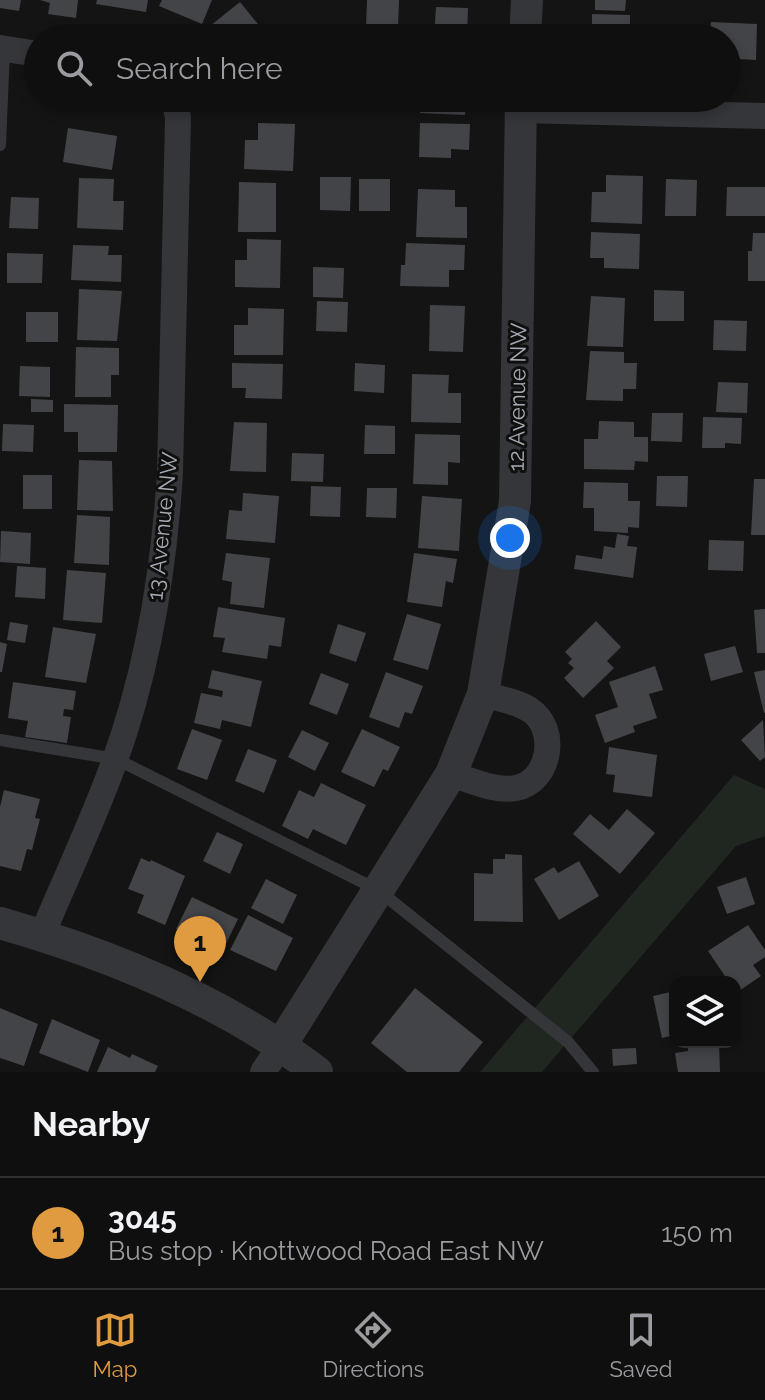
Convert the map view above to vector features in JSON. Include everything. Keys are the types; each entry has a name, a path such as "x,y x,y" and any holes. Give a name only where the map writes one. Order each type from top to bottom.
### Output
{"street":[{"path":"526,24 527,0"},
{"path":"2,48 24,52"},
{"name":"13 Avenue NW","path":"42,935 116,759 141,671 155,602 167,524 170,473 175,112"},
{"name":"12 Avenue NW","path":"263,1072 451,774 483,694 515,501 521,112"},
{"path":"684,112 765,116"},
{"path":"451,774 510,789 533,781 543,768 548,749 546,733 538,717 521,705 483,694"},
{"path":"0,923 42,935 170,985 227,1013 281,1045 317,1072"}],"lane":[{"path":"0,145 2,48"},
{"path":"0,740 116,759 378,890 568,1042 593,1072"}],"shaded area":[{"path":"734,775 765,789 765,836 736,846 542,1072 480,1072"}],"building":[{"path":"0,0 21,0 19,11 0,8"},
{"path":"40,0 78,0 76,18 48,14 50,3"},
{"path":"97,0 148,0 146,12 96,4"},
{"path":"162,0 212,0 202,24 159,6"},
{"path":"367,0 399,0 398,24 366,24"},
{"path":"595,0 626,0 625,11 595,10"},
{"path":"240,2 258,24 212,24"},
{"path":"436,7 468,8 467,24 435,24"},
{"path":"592,14 630,15 630,24 592,24"},
{"path":"711,22 757,24 756,60 741,59 741,24"},
{"path":"420,112 465,112 465,115"},
{"path":"258,123 295,124 293,171 244,169 245,140 258,140"},
{"path":"420,123 470,124 469,150 451,149 451,158 419,157"},
{"path":"68,128 117,136 112,170 63,162"},
{"path":"606,175 643,176 642,224 591,222 592,192 606,192"},
{"path":"320,177 351,177 350,211 320,210"},
{"path":"79,178 114,179 113,201 124,201 123,230 77,228"},
{"path":"359,179 390,179 390,211 359,211"},
{"path":"666,179 697,180 696,216 665,216"},
{"path":"239,182 276,183 276,232 238,232"},
{"path":"727,187 765,187 765,216 726,216"},
{"path":"418,189 455,190 455,207 467,207 467,238 416,237"},
{"path":"11,197 39,198 38,229 9,228"},
{"path":"591,232 640,234 639,269 604,268 604,258 590,258"},
{"path":"753,233 765,233 765,281 748,281 748,251 752,251"},
{"path":"247,239 281,240 280,288 235,287 235,260 247,260"},
{"path":"406,243 465,245 464,270 449,270 449,287 400,286"},
{"path":"73,245 109,246 108,255 122,255 121,282 71,280"},
{"path":"7,253 43,254 42,283 7,283"},
{"path":"313,267 344,268 343,298 313,297"},
{"path":"79,289 122,291 117,341 77,340"},
{"path":"654,290 684,291 684,321 654,321"},
{"path":"591,296 625,298 623,347 587,346"},
{"path":"317,301 348,302 347,332 316,331"},
{"path":"430,305 465,306 463,352 429,351"},
{"path":"248,308 284,309 283,355 234,355 234,325 248,325"},
{"path":"26,312 58,312 58,342 26,342"},
{"path":"714,320 747,321 746,351 713,350"},
{"path":"76,347 119,348 119,375 111,375 111,397 75,397"},
{"path":"590,351 624,352 624,363 637,363 636,389 623,389 623,401 586,400"},
{"path":"232,363 283,364 282,399 245,398 246,388 232,388"},
{"path":"355,363 385,365 384,393 354,391"},
{"path":"20,366 50,367 50,397 19,396"},
{"path":"412,374 449,375 448,393 461,393 461,423 411,422"},
{"path":"718,382 748,383 747,413 716,412"},
{"path":"31,399 53,400 53,412 31,412"},
{"path":"64,404 118,405 117,452 78,452 78,432 64,432"},
{"path":"652,413 683,413 682,442 651,441"},
{"path":"703,417 742,418 741,444 725,443 725,448 702,448"},
{"path":"599,421 634,422 634,437 648,437 648,462 635,461 634,470 584,469 584,439 598,439"},
{"path":"234,422 267,423 266,472 230,471"},
{"path":"3,424 34,425 33,452 2,451"},
{"path":"365,425 395,426 395,454 364,454"},
{"path":"415,434 460,435 460,463 448,462 448,485 413,484"},
{"path":"292,453 324,454 323,482 291,481"},
{"path":"79,460 112,461 113,511 77,510"},
{"path":"23,475 52,475 52,509 23,509"},
{"path":"657,476 688,476 687,507 656,506"},
{"path":"754,479 765,479 765,535 751,535"},
{"path":"584,482 628,483 628,501 640,501 639,528 628,527 628,533 594,531 594,508 583,508"},
{"path":"311,486 341,487 340,517 310,516"},
{"path":"367,488 397,488 396,518 366,517"},
{"path":"243,493 279,496 275,543 226,539 229,510 242,511"},
{"path":"422,496 462,499 459,551 418,548"},
{"path":"77,515 110,517 109,565 74,563"},
{"path":"1,531 31,533 30,564 0,562"},
{"path":"617,534 629,536 627,546 637,547 633,578 574,569 576,555 602,559 604,546 615,548"},
{"path":"709,540 744,541 743,571 708,570"},
{"path":"226,553 270,558 264,608 230,604 232,582 222,580"},
{"path":"414,553 457,559 453,583 446,581 442,607 407,602"},
{"path":"17,566 46,568 45,599 15,597"},
{"path":"67,570 106,573 102,623 63,620"},
{"path":"218,607 285,618 281,647 269,645 267,659 222,652 225,638 213,637"},
{"path":"765,609 765,653 757,653 754,610"},
{"path":"407,614 441,624 428,670 393,660"},
{"path":"596,621 621,647 607,661 614,668 583,698 564,678 574,668 568,663 572,659 565,652"},
{"path":"10,622 28,625 25,643 7,640"},
{"path":"338,624 366,633 356,662 329,653"},
{"path":"53,627 96,634 86,683 45,677"},
{"path":"0,642 7,644 2,672 0,672"},
{"path":"735,646 743,672 711,681 704,654"},
{"path":"655,666 663,690 649,694 657,718 633,726 635,732 605,743 595,715 618,707 609,682"},
{"path":"212,670 262,681 251,727 222,720 220,729 194,723 201,693 222,697 223,691 208,688"},
{"path":"765,670 765,713 764,713 754,672"},
{"path":"386,672 423,686 412,714 405,712 399,728 369,717"},
{"path":"321,673 349,684 337,715 309,704"},
{"path":"13,682 76,691 73,710 64,709 63,716 71,717 67,743 25,737 28,721 8,718"},
{"path":"763,720 765,757 760,761 741,740"},
{"path":"192,729 222,740 207,780 177,769"},
{"path":"362,729 400,747 388,771 383,769 374,787 341,772"},
{"path":"302,730 329,743 315,771 288,757"},
{"path":"609,747 657,755 652,797 613,792 615,775 606,774"},
{"path":"248,749 277,760 264,793 235,781"},
{"path":"321,783 366,805 346,845 313,829 308,839 282,826 299,790 314,797"},
{"path":"4,790 40,799 35,818 40,819 32,850 27,849 21,871 0,866 0,807"},
{"path":"627,809 655,833 620,874 573,834 590,814 609,830"},
{"path":"217,832 243,844 230,874 203,861"},
{"path":"505,854 522,855 523,922 474,921 474,873 493,874 493,859 505,859"},
{"path":"141,858 185,876 165,925 137,913 144,895 128,889"},
{"path":"579,861 599,896 559,920 534,879 554,867 558,873"},
{"path":"746,877 755,904 727,914 717,887"},
{"path":"266,879 297,895 283,924 251,908"},
{"path":"192,897 238,919 222,952 176,929"},
{"path":"248,915 293,938 276,971 230,950"},
{"path":"748,925 765,950 765,957 753,965 761,976 741,990 741,976 725,976 708,951"},
{"path":"415,988 483,1042 459,1072 407,1072 371,1043"},
{"path":"669,992 669,1036 662,1038 653,996"},
{"path":"0,1008 38,1024 24,1066 0,1058"},
{"path":"52,1019 100,1040 88,1072 39,1053"},
{"path":"108,1047 130,1058 132,1054 158,1066 155,1072 97,1072"},
{"path":"636,1048 637,1064 613,1066 612,1049"},
{"path":"688,1048 719,1048 720,1072 678,1072 675,1053 688,1051"}],"place":[{"name":"3045","path":"200,982"}]}
